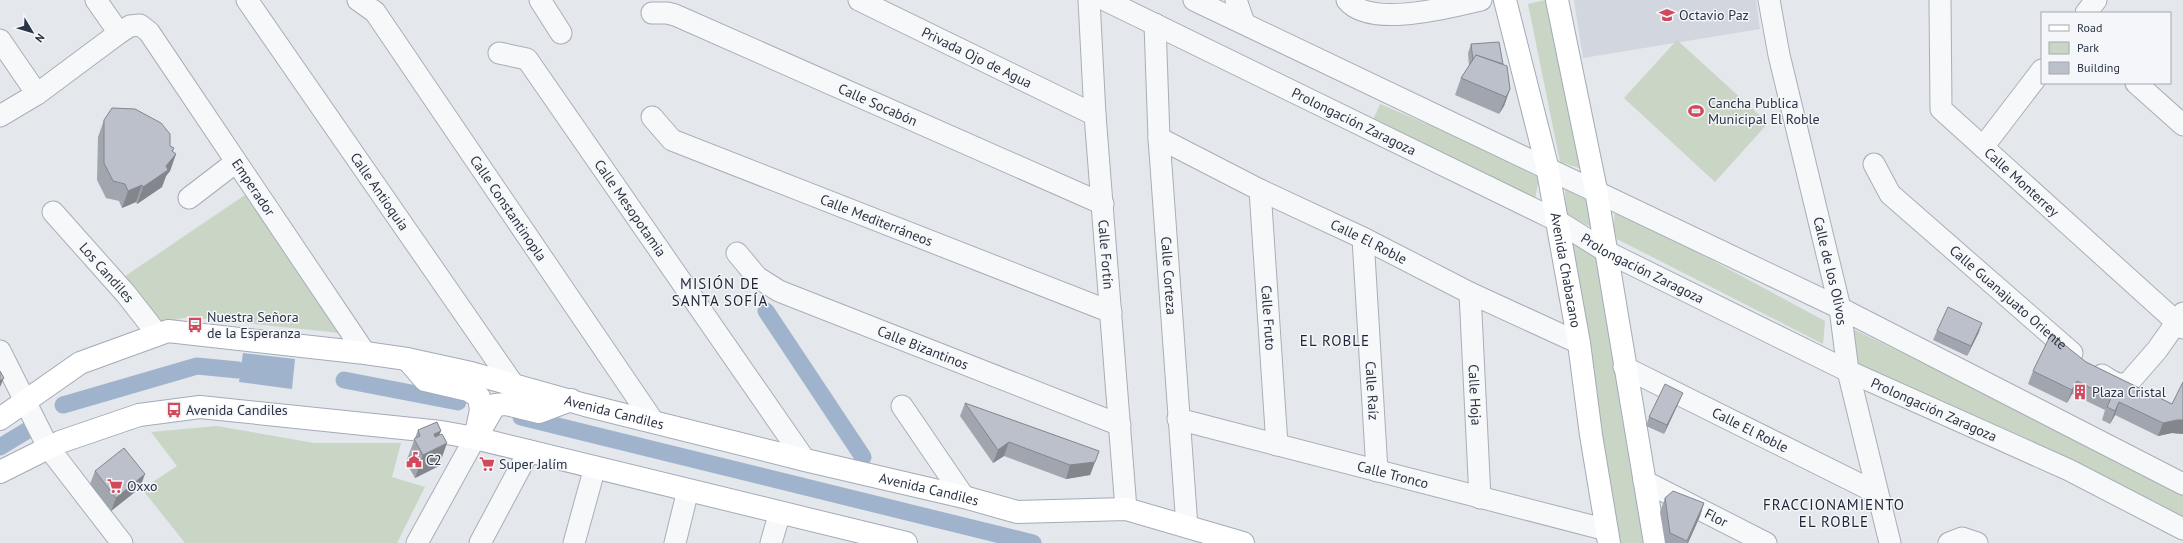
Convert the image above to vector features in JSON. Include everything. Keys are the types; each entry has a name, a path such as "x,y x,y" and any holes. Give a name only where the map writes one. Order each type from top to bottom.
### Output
{"main road":[{"name":"Avenida Chabacano","path":"1505,0 1546,166 1579,343 1591,434 1608,537"},
{"path":"1557,0 1596,190 1624,367 1655,543"},
{"name":"Avenida Candiles","path":"0,419 28,405 80,363 163,333 220,337 365,352 407,359 513,384 805,460 964,497 1017,512 1126,509 1243,543"},
{"path":"407,359 425,380 468,390 479,397 481,410 475,438"},
{"path":"475,438 496,405 506,404 539,412 571,400"},
{"path":"0,472 45,441 139,415 200,406 441,432 475,438 780,512 874,539 906,543"}],"street":[{"path":"0,116 37,94 119,33 96,0"},
{"name":"Calle Antioquia","path":"246,0 513,384"},
{"name":"Calle Constantinopla","path":"358,0 375,12 653,421"},
{"path":"540,0 561,32"},
{"name":"Privada Ojo de Agua","path":"859,0 1095,115"},
{"name":"Calle Fortín","path":"1089,0 1095,115 1126,509"},
{"name":"Prolongación Zaragoza","path":"1105,0 1556,220 1607,252 1848,371 2068,470 2183,529"},
{"path":"1194,0 1546,166 1840,308 2183,484"},
{"path":"1236,0 1244,23"},
{"path":"1347,0 1351,5 1369,13 1384,16 1481,0"},
{"name":"Calle de los Olivos","path":"1770,0 1779,55 1840,308 1848,371 1890,543"},
{"name":"Calle Monterrey","path":"1940,0 1941,109 2181,321"},
{"name":"Calle Socabón","path":"652,13 668,13 675,15 1103,204"},
{"name":"Calle Corteza","path":"1155,24 1159,138 1178,419 1187,527"},
{"name":"Emperador","path":"119,33 130,26 140,25 149,32 365,352"},
{"path":"0,40 37,94"},
{"name":"Calle Mesopotamia","path":"499,53 527,60 805,460"},
{"path":"1983,147 2041,71"},
{"path":"2137,84 2183,125"},
{"name":"Calle Mediterráneos","path":"652,117 672,140 1111,312"},
{"name":"Calle El Roble","path":"1159,138 1260,190 1363,238 1470,293 1579,343"},
{"path":"189,198 236,162"},
{"name":"Calle Guanajuato Oriente","path":"1874,164 1890,194 2083,362 2117,384 2124,384 2130,380 2181,321"},
{"name":"Calle Fruto","path":"1260,190 1277,445"},
{"name":"Los Candiles","path":"53,212 163,333"},
{"name":"Calle Raíz","path":"1363,238 1377,471"},
{"name":"Calle Bizantinos","path":"738,253 757,277 778,291 1120,425"},
{"name":"Calle Hoja","path":"1470,293 1480,498"},
{"path":"0,351 45,441 122,543"},
{"name":"Calle El Roble","path":"1624,367 1877,493"},
{"path":"902,406 964,497"},
{"name":"Calle Tronco","path":"1178,419 1480,498 1608,537"},
{"path":"417,543 475,438"},
{"path":"480,543 529,451"},
{"path":"574,543 595,467"},
{"name":"Flor","path":"1644,481 1766,543"},
{"path":"674,543 688,490"},
{"path":"771,543 780,512"},
{"path":"1949,543 1962,538 1978,543"}],"shaded area":[{"name":"Octavio Paz","path":"1574,0 1756,0 1760,29 1583,58"}],"green space":[{"path":"1545,0 1554,0 1585,170 1560,162 1528,4"},
{"name":"Cancha Publica Municipal El Roble","path":"1677,40 1768,123 1715,182 1624,98"},
{"path":"1380,104 1540,172 1535,199 1373,120"},
{"path":"1565,189 1588,199 1591,227 1566,214"},
{"path":"245,195 340,333 188,317 144,327 109,287"},
{"path":"1615,208 1825,321 1823,344 1613,237"},
{"path":"1565,232 1603,255 1651,543 1616,543"},
{"path":"1851,328 2183,490 2183,527 1856,365"},
{"path":"217,426 314,443 401,443 392,477 425,487 397,543 185,543 142,489 177,466 151,432"}],"water":[{"path":"243,353 295,359 292,389 239,382"}],"building":[{"path":"1499,42 1503,64 1476,55 1473,60 1471,44"},
{"path":"1476,55 1507,66 1510,89 1506,97 1461,78"},
{"path":"112,108 135,109 161,123 170,134 170,146 174,148 172,151 176,154 166,166 168,170 143,187 142,185 128,191 125,184 113,181 104,163 104,120"},
{"path":"1948,307 1982,323 1971,346 1937,331"},
{"path":"2051,334 2086,362 2172,404 2183,382 2183,420 2163,423 2119,402 2115,411 2107,407 2111,398 2077,381 2072,390 2033,371"},
{"path":"0,371 4,378 0,381"},
{"path":"1665,384 1683,393 1667,425 1649,417"},
{"path":"965,403 1099,451 1095,462 1070,465 1009,442 998,450"},
{"path":"437,422 441,431 434,434 435,437 442,434 447,443 423,455 414,439 420,436 418,430"},
{"path":"124,448 145,474 116,498 95,471"},
{"path":"1673,491 1704,503 1687,541 1670,533 1665,498"}],"waterway":[{"path":"766,311 863,457"},
{"path":"63,405 197,366 238,370"},
{"path":"344,380 458,402"},
{"path":"521,417 1033,543"},
{"path":"0,447 28,430"}],"place":[{"name":"Octavio Paz","path":"1667,15"},
{"name":"Cancha Publica Municipal El Roble","path":"1696,111"},
{"name":"Nuestra Señora de la Esperanza","path":"195,325"},
{"name":"Plaza Cristal","path":"2080,392"},
{"name":"Avenida Candiles","path":"174,410"},
{"name":"C2","path":"414,460"},
{"name":"Super Jalím","path":"487,464"},
{"name":"Oxxo","path":"115,486"}],"district":[{"name":"MISIÓN DE SANTA SOFÍA","path":"720,292"},
{"name":"EL ROBLE","path":"1335,340"},
{"name":"FRACCIONAMIENTO EL ROBLE","path":"1834,512"}]}
